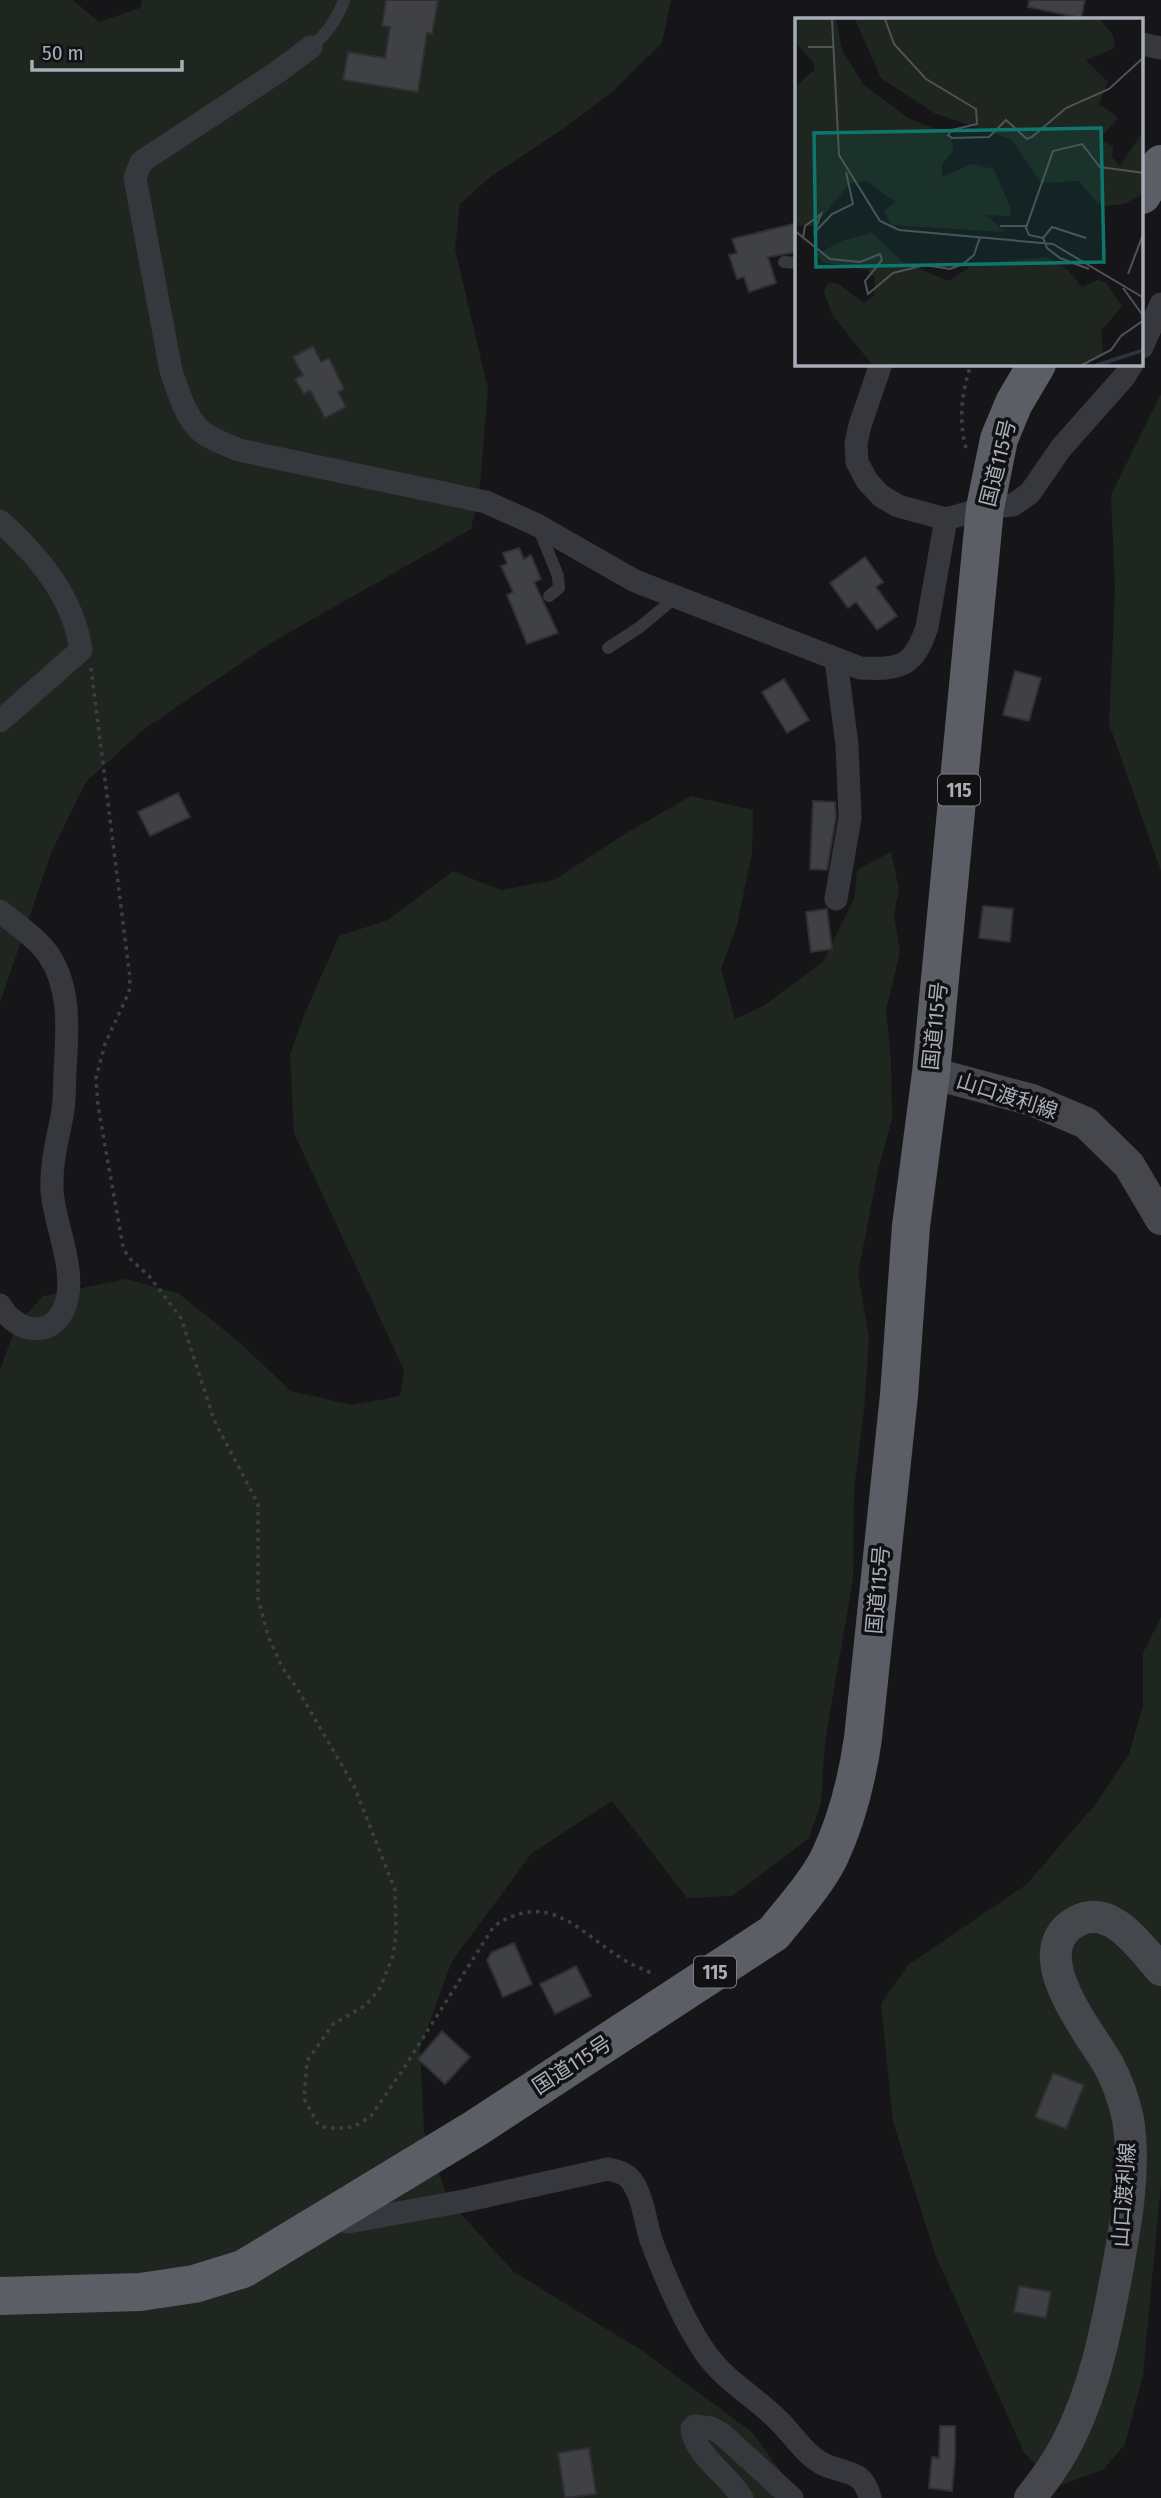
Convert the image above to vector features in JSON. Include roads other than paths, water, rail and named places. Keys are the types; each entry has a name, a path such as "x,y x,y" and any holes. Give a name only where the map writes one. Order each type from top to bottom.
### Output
{"highway":[{"path":"1144,192 1161,164"},
{"name":"国道115号","path":"0,2296 140,2292 194,2284 243,2269 476,2128 774,1933 809,1889 828,1859 849,1808 858,1774 898,1395 911,1226 931,1073 988,493 999,439 1036,366"}],"main road":[{"name":"山口渡利線","path":"931,1073 1032,1100 1086,1123 1129,1165 1161,1219"},
{"name":"山口渡利線","path":"1030,2498 1066,2446 1095,2372 1125,2231 1130,2178 1128,2119 1118,2087 1108,2065 1073,2011 1061,1980 1055,1949 1059,1937 1069,1926 1080,1919 1095,1916 1115,1923 1130,1934 1161,1970"}],"street":[{"path":"311,47 279,71 166,144 141,162 136,169 135,178 168,357 180,397 201,432 239,450 486,502 537,525 635,581 860,668 895,668 911,658 923,641 946,519"},
{"path":"1144,342 1161,304"},
{"path":"880,366 860,425 856,443 857,463 867,481 881,496 898,506 946,519 988,493 1013,505 1030,493 1061,448 1131,366"},
{"path":"0,522 51,574 67,601 78,630 81,650 0,722"},
{"path":"836,660 847,746 850,818 836,899"},
{"path":"0,911 47,953 60,979 66,1000 63,1114 51,1168 53,1203 66,1253 68,1279 65,1307 48,1325 38,1330 16,1325 0,1305"},
{"path":"331,2216 335,2220 348,2222 464,2201 608,2169 623,2172 635,2186 653,2244 690,2326 706,2354 718,2368 779,2420 807,2452 820,2462 852,2472 862,2480 868,2488 870,2498"},
{"path":"742,2498 701,2451 693,2437 692,2428 701,2425 722,2434 792,2498"}],"lane":[{"path":"311,47 325,35 335,21 344,0"},
{"path":"537,525 558,576 559,588 549,596"},
{"path":"608,648 640,627 676,597"}]}
